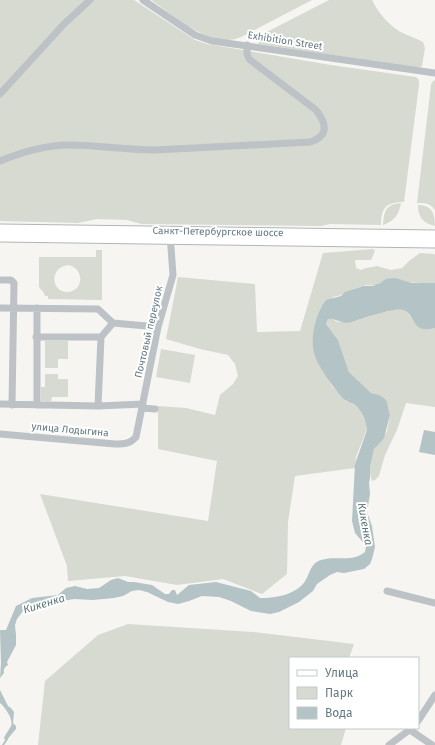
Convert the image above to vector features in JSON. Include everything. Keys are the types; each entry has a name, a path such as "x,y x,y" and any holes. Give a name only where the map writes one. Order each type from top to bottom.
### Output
{"main road":[{"name":"Санкт-Петербургское шоссе","path":"0,229 170,235 410,239 435,243"},
{"name":"Санкт-Петербургское шоссе","path":"0,237 170,235"},
{"name":"Санкт-Петербургское шоссе","path":"410,239 435,235"}],"street":[{"path":"0,94 64,24 90,0"},
{"name":"Exhibition Street","path":"143,0 196,35 212,41 435,73"},
{"path":"0,161 30,150 68,145 134,150 155,150 310,142 318,139 324,133 322,118 316,110 249,58 247,54 248,45"},
{"name":"Почтовый переулок","path":"136,437 158,327 173,275 170,235"},
{"path":"0,280 11,280 14,283 12,404"},
{"path":"0,308 98,309 113,323 158,327"},
{"path":"37,308 37,405"},
{"path":"98,406 100,337 113,323"},
{"path":"36,336 100,337"},
{"path":"0,404 142,406 155,409"},
{"name":"улица Лодыгина","path":"0,434 115,444 132,442 136,437"},
{"path":"387,591 435,603"},
{"path":"419,719 435,695"},
{"path":"389,745 411,729 432,745"}],"green space":[{"path":"0,0 134,0 195,40 207,44 331,65 416,77 419,80 419,85 404,202 393,203 386,207 382,214 381,225 330,224 321,226 141,224 127,220 97,219 78,223 0,221"},
{"path":"151,0 312,0 241,37 230,40 218,39 194,29"},
{"path":"329,0 372,0 390,24 400,31 423,42 425,48 422,66 419,68 259,44 259,36"},
{"path":"435,80 435,210 427,204 417,203 431,85"},
{"path":"401,203 399,211 395,217 390,222 383,225 385,212 387,209 392,205"},
{"path":"418,205 423,205 430,208 433,214 435,226 422,219 419,213"},
{"path":"373,249 375,251 371,260 355,260 356,268 361,270 377,266 391,270 402,268 420,253 434,254 435,283 384,281 377,285 366,285 359,287 333,297 316,320 314,353 332,386 346,401 355,405 360,410 367,429 356,457 355,468 295,476 288,522 287,574 262,594 223,579 177,585 125,576 68,581 67,566 40,494 208,521 217,461 158,449 158,406 186,408 215,415 220,395 233,384 238,376 235,364 228,355 166,339 178,277 255,284 257,332 300,331 323,253"},
{"path":"96,250 102,250 102,300 48,299 48,296 45,296 39,287 39,257 96,257","holes":["68,265 74,267 80,275 77,288 73,291 61,291 55,284 55,274 62,267"]},
{"path":"399,309 408,313 421,328 435,328 435,407 406,403 397,430 385,455 379,476 372,481 370,467 374,449 380,443 387,431 390,415 388,405 376,395 371,393 349,372 338,340 326,324 328,319 338,322 352,322 380,313"},
{"path":"45,341 68,341 68,359 58,359 58,368 45,368"},
{"path":"161,349 195,355 190,383 156,377"},
{"path":"45,374 58,374 58,379 68,379 68,397 52,397 51,401 41,401 41,387 45,387"},
{"path":"128,624 253,632 354,644 349,657 289,657 289,729 346,729 341,745 38,745 45,681 98,635"}],"water":[{"path":"395,278 412,283 435,283 435,328 421,328 415,323 407,312 403,310 393,310 349,323 328,319 326,324 338,340 349,372 371,393 384,398 387,402 390,415 384,438 374,449 370,467 370,494 367,512 372,526 375,547 370,564 364,569 344,573 337,572 330,575 317,584 313,591 299,602 279,612 270,614 251,611 219,597 202,596 178,604 168,602 147,592 139,590 114,598 93,600 74,599 40,605 23,611 17,619 15,625 16,645 7,662 8,665 4,668 4,673 0,678 0,630 6,630 16,606 32,598 58,595 66,588 75,586 87,589 99,588 111,580 118,578 128,582 152,585 165,594 169,594 172,590 175,590 177,595 189,585 216,582 251,591 260,598 271,598 292,592 301,586 306,580 311,568 321,560 355,557 365,552 366,546 355,533 352,521 355,464 367,430 366,423 360,410 354,404 342,398 321,369 314,353 313,332 319,311 326,300 341,296 345,292 363,286 373,286 386,279"},
{"path":"424,430 435,432 435,455 419,452"},
{"path":"0,690 8,706 14,712 13,723 16,726 16,729 6,741 4,738 12,723 6,710 0,703"}],"waterway":[{"name":"Кикенка","path":"3,745 7,739"}]}
